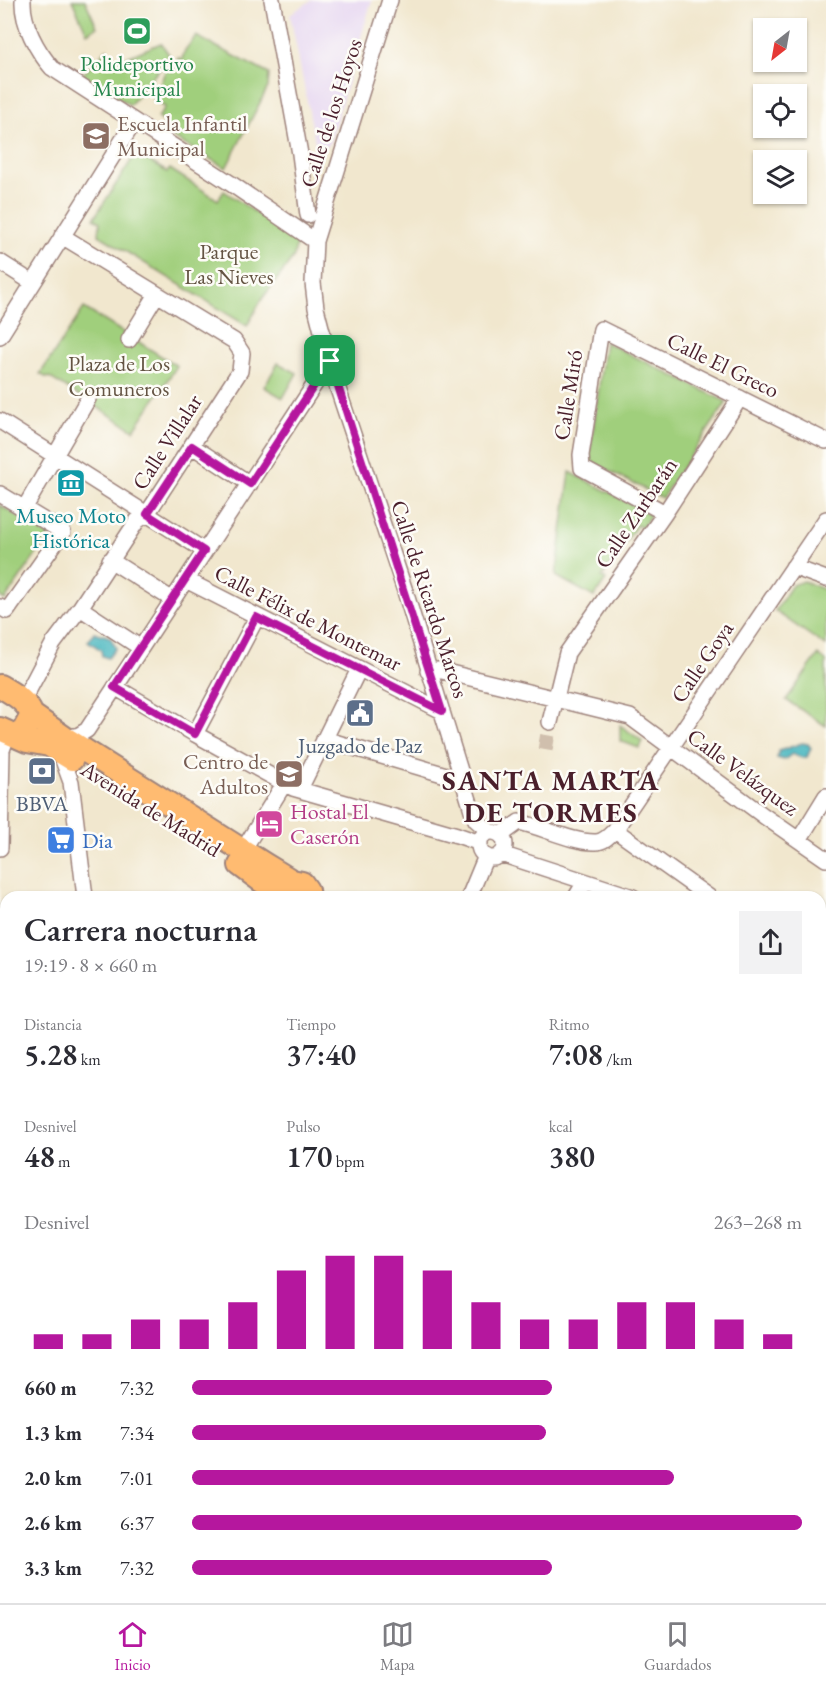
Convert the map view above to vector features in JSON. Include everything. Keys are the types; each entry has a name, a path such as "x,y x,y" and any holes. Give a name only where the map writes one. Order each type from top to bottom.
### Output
{"highway":[{"name":"Avenida de Madrid","path":"0,686 28,708 62,745 257,877 293,891"},
{"path":"6,733 21,732 28,708"},
{"name":"Avenida de Madrid","path":"6,733 27,741 62,745 246,853 295,891"}],"street":[{"path":"23,0 27,23 39,54 52,68 315,241"},
{"path":"272,0 300,154 308,215"},
{"name":"Calle de los Hoyos","path":"315,241 390,0"},
{"path":"0,336 134,122"},
{"path":"63,236 157,294 129,340"},
{"name":"Calle de Ricardo Marcos","path":"315,241 313,283 328,370 405,591 476,820 487,844"},
{"path":"0,262 33,283"},
{"name":"Calle Villalar","path":"28,708 53,644 80,608 137,521 147,514 240,371 242,353 234,341 157,294"},
{"name":"Calle El Greco","path":"601,329 826,441"},
{"name":"Calle Miró","path":"601,329 581,455 582,468 665,513"},
{"path":"84,891 71,782 62,745 87,730 204,551 328,370"},
{"name":"Calle Zurbarán","path":"555,699 567,653 665,513 740,398"},
{"path":"24,509 88,399"},
{"path":"0,421 204,551"},
{"path":"192,446 250,484"},
{"path":"0,494 63,532 7,612 0,607"},
{"name":"Calle Goya","path":"615,830 826,519"},
{"path":"110,560 173,600"},
{"path":"793,567 826,579"},
{"name":"Calle Félix de Montemar","path":"186,580 442,711"},
{"path":"80,608 141,648"},
{"path":"195,734 256,617"},
{"path":"300,789 359,669"},
{"name":"Calle Velázquez","path":"428,671 438,670 623,714 635,720 826,859"},
{"path":"114,687 284,784 487,844 614,891"},
{"path":"550,722 555,699"},
{"path":"0,848 2,750 6,733"},
{"path":"324,739 464,780"},
{"path":"246,853 248,842 284,784"},
{"path":"799,840 826,796"},
{"path":"471,891 487,844 519,822 598,843 608,838 615,830 701,891"},
{"path":"580,891 585,882"}],"shaded area":[{"path":"312,0 372,0 329,145 316,147 290,14"}],"green space":[{"path":"72,0 85,0 97,27 87,33"},
{"path":"196,36 269,74 268,87 226,168 163,132 166,123 158,118 165,107 154,100 166,69 173,71 178,58 182,59 185,50"},
{"path":"161,43 170,56 130,105 82,75 107,49 113,63"},
{"name":"Parque Las Nieves","path":"136,153 167,172 170,169 218,200 224,191 290,236 296,244 294,257 262,299 247,326 99,235 100,222 94,218"},
{"name":"Plaza de Los Comuneros","path":"84,308 177,366 134,430 49,377 40,374"},
{"path":"605,342 727,402 662,498 589,461"},
{"path":"278,363 297,373 283,398 264,387"},
{"path":"570,472 651,514 642,528 637,525 602,577 606,580 594,597 556,576"},
{"path":"0,505 49,536 5,600 0,597"},
{"path":"803,581 826,590 826,646 775,611 792,585"},
{"path":"818,655 826,661 826,726 786,700"},
{"path":"620,725 642,741 639,748 620,741"}],"water":[{"path":"94,632 110,637 116,648 108,658 102,656 101,650 88,641"},
{"path":"802,743 808,744 811,748 807,757 802,758 792,754 784,760 777,758 779,751"}],"tunnel":[{"path":"545,750 550,722"}],"place":[{"name":"Polideportivo Municipal","path":"137,31"},
{"name":"Escuela Infantil Municipal","path":"96,136"},
{"name":"Museo Moto Histórica","path":"71,483"},
{"name":"Juzgado de Paz","path":"360,713"},
{"name":"BBVA","path":"42,771"},
{"name":"Centro de Adultos","path":"289,774"},
{"name":"Hostal El Caserón","path":"269,824"},
{"name":"Dia","path":"61,840"}],"district":[{"name":"SANTA MARTA DE TORMES","path":"551,796"}],"route":[{"path":"330,361 442,711 256,617 195,734 114,687 204,551 147,514 192,446 250,484 330,361"}]}
